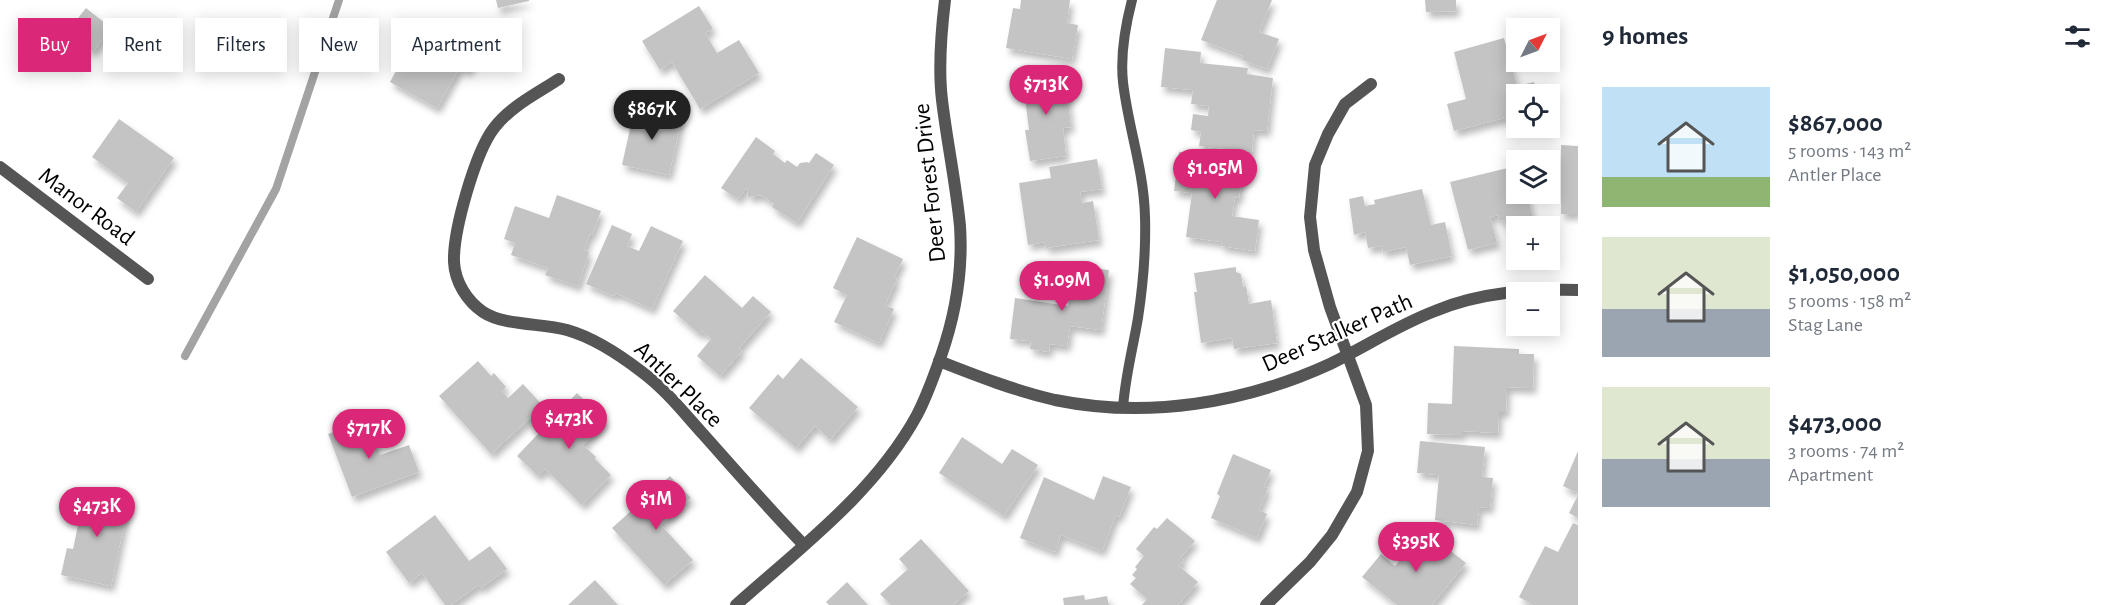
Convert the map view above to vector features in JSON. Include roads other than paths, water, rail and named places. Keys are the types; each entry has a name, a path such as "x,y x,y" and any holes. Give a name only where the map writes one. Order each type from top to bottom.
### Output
{"street":[{"name":"Deer Forest Drive","path":"736,605 840,512 885,463 917,414 951,329 962,255 956,192 941,99 941,33 945,0"},
{"name":"Antler Place","path":"559,79 502,118 492,131 477,162 457,237 454,263 465,294 486,314 502,319 568,330 620,355 645,374 674,403 804,545"},
{"path":"1266,605 1310,562 1332,535 1358,492 1368,451 1366,405 1329,308 1314,250 1310,217 1315,165 1328,134 1345,104 1371,84"},
{"name":"Manor Road","path":"0,167 148,279"},
{"name":"Deer Stalker Path","path":"939,362 1054,399 1123,408 1191,405 1230,398 1300,376 1347,355 1405,324 1437,310 1466,301 1527,291 1578,290"}],"lane":[{"path":"1123,408 1138,316 1145,245 1145,215 1140,163 1127,105 1122,62 1124,38 1132,0"}],"waterway":[{"path":"185,356 276,189 339,0"}]}
